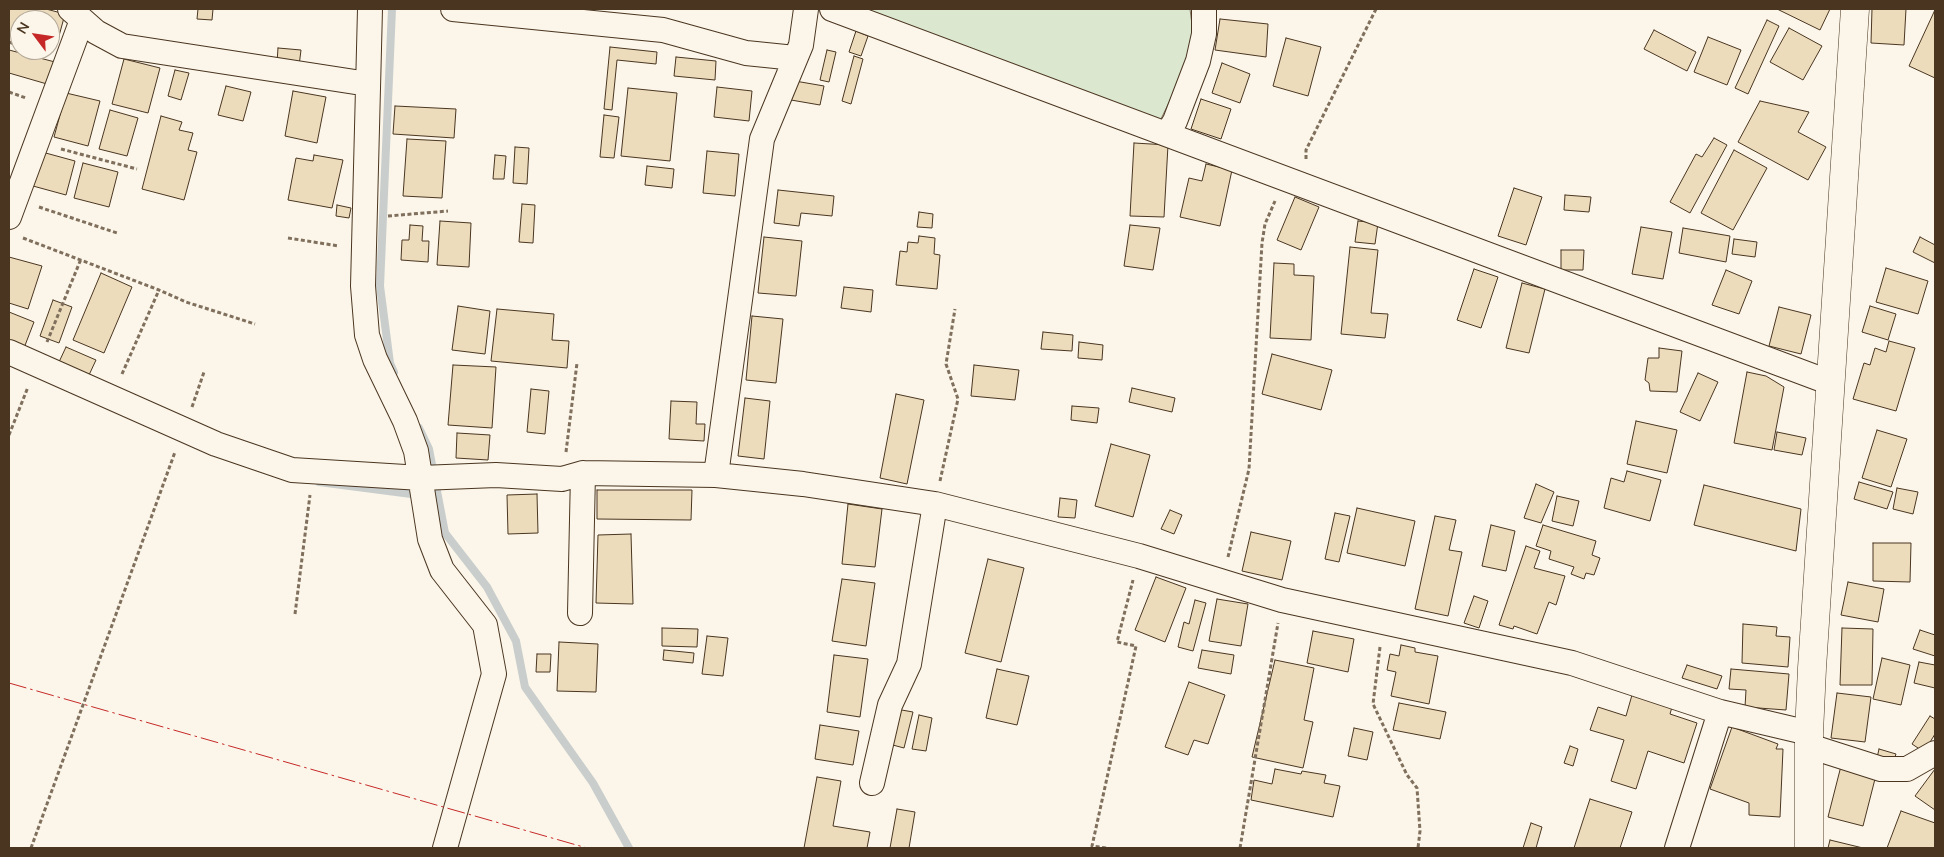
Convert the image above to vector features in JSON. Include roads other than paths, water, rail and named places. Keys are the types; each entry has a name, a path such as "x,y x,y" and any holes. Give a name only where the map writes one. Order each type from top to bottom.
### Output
{"street":[{"path":"370,9 363,286 367,335 375,359 405,421 416,450 430,539 442,570 485,625 494,674 445,848"},
{"path":"453,9 663,30 746,53 795,58"},
{"path":"716,475 762,139 801,45 806,9"},
{"path":"832,9 1831,383"},
{"path":"1167,134 1175,121 1198,61 1204,34 1204,9"},
{"path":"1809,848 1809,739 1855,9"},
{"path":"14,217 76,14 96,32 122,46 368,84"},
{"path":"9,352 183,430 256,459 292,470 421,478 496,475 716,475 804,484 935,504 1139,556 1282,600 1383,624 1477,641 1572,663 1809,739 1881,769 1907,769 1935,753"},
{"path":"572,476 580,613"},
{"path":"872,783 890,705 909,664 935,504"},
{"path":"1677,848 1720,712"}],"waterway":[{"path":"392,9 380,286 390,363 394,372"},
{"path":"419,428 429,449 445,533 487,587 516,641 525,687 593,783 629,848"},
{"path":"319,482 419,495"}]}
